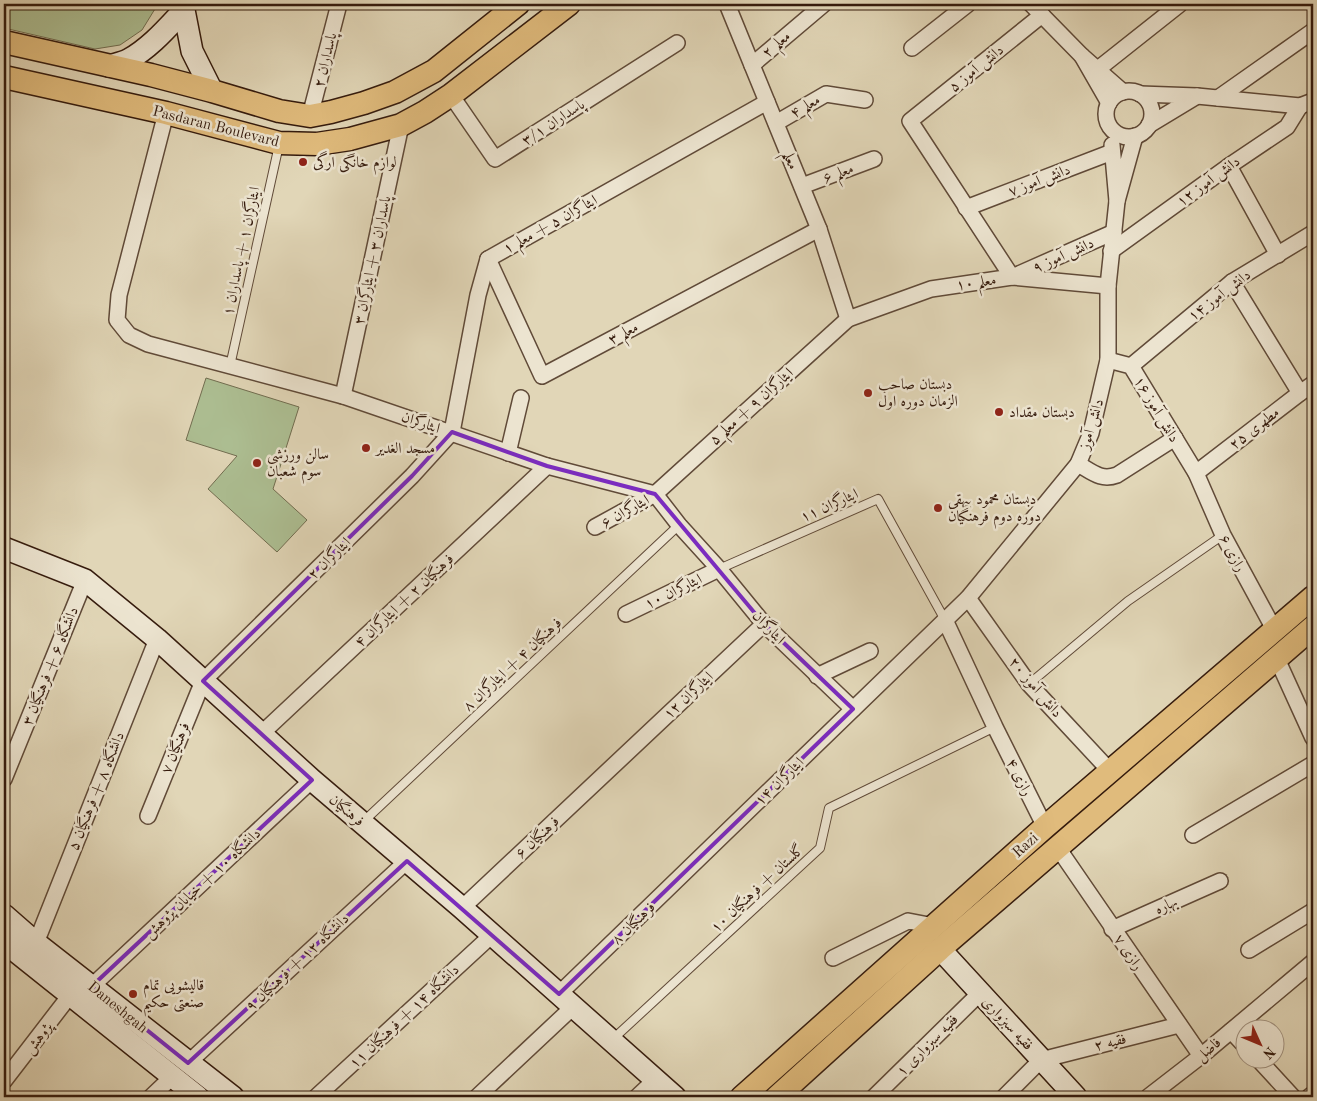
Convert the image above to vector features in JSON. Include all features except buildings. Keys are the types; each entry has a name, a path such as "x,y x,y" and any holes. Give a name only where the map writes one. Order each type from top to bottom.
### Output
{"main road":[{"name":"Pasdaran Boulevard","path":"4,42 212,91 279,111 310,116 356,106 395,92 434,70 518,4"},
{"name":"Pasdaran Boulevard","path":"4,77 166,113 279,143 317,144 350,140 401,125 425,112 451,95 569,4"},
{"name":"Razi","path":"742,1097 1045,827 1313,597"},
{"name":"Razi","path":"776,1097 940,949 1313,627"},
{"path":"1193,701 1208,719"}],"street":[{"name":"پاسداران ۲","path":"310,116 339,4"},
{"name":"معلم","path":"727,4 819,229 848,319"},
{"name":"معلم ۲","path":"752,65 824,4"},
{"path":"912,48 968,4"},
{"path":"1098,69 1180,4"},
{"path":"109,66 127,60 156,40 184,7"},
{"path":"184,7 192,51 212,91"},
{"path":"1037,9 1082,56 1123,92"},
{"name":"دانش آموز ۵","path":"966,208 910,121 1037,9"},
{"path":"1218,98 1313,31"},
{"name":"پاسداران ۳/۱","path":"451,95 495,159 677,43"},
{"path":"1082,56 1109,103"},
{"path":"1117,201 1111,128 1106,116 1112,98 1123,92 1135,91 1140,94 1150,104 1152,111 1149,125"},
{"name":"معلم ۴","path":"776,123 826,94 865,100"},
{"path":"1140,94 1306,104"},
{"path":"1111,128 1122,136 1136,136 1141,134 1149,125 1196,96"},
{"name":"ایثاگران ۵ + معلم ۱","path":"452,432 478,295 488,258 767,102"},
{"name":"دانش آموز ۱۲","path":"1111,251 1229,166 1287,127 1306,104"},
{"name":"ایثارگران","path":"166,113 118,295 117,320 129,335 148,344 343,396 547,466 655,494 679,525 720,569 764,624 853,710"},
{"name":"پاسداران ۳ + ایثارگران ۳","path":"343,396 401,125"},
{"path":"1117,201 1136,136"},
{"name":"دانش آموز ۷","path":"966,208 1112,152"},
{"name":"معلم ۶","path":"802,186 874,159"},
{"path":"1229,166 1278,254"},
{"name":"دانش آموز","path":"853,710 968,598 1078,464 1091,432 1108,360 1108,286 1117,201"},
{"path":"966,208 1012,277"},
{"name":"معلم ۳","path":"488,258 542,376 819,229"},
{"name":"دانش آموز ۹","path":"1012,277 1114,232"},
{"name":"دانش آموز ۱۴","path":"1131,366 1232,282 1313,233"},
{"name":"معلم ۱۰","path":"848,319 932,289 1012,277 1108,286"},
{"path":"1232,282 1300,393"},
{"name":"ایثارگران ۹ + معلم ۵","path":"655,494 848,319"},
{"name":"دانش آموز ۱۶","path":"1108,360 1131,366 1196,473"},
{"name":"مطهری ۲۵","path":"1196,473 1313,384"},
{"path":"508,453 521,398"},
{"name":"ایثارگران ۲","path":"203,681 412,476 452,432"},
{"path":"1078,464 1098,476 1108,478 1118,475 1175,438"},
{"name":"فرهنگیان ۲ + ایثارگران ۴","path":"261,734 547,466"},
{"name":"رازی ۶","path":"1196,473 1223,535 1275,631"},
{"name":"ایثارگران ۶","path":"595,527 655,494"},
{"name":"فرهنگیان","path":"4,548 85,580 156,639 312,780 462,908 675,1097"},
{"name":"ایثارگران ۱۰","path":"626,614 720,569"},
{"name":"دانشگاه ۶ + فرهنگیان ۳","path":"4,779 85,580"},
{"name":"دانش آموز ۲۰","path":"968,598 1029,684 1110,771"},
{"name":"رازی ۴","path":"945,620 995,727 1045,827"},
{"name":"ایثارگران ۱۲","path":"613,766 764,624"},
{"name":"دانشگاه ۸ + فرهنگیان ۵","path":"36,943 156,639"},
{"path":"817,676 870,651"},
{"path":"1278,659 1311,729"},
{"name":"فرهنگیان ۷","path":"148,816 203,681"},
{"name":"ایثارگران ۱۴","path":"706,852 853,710"},
{"path":"1193,835 1313,764"},
{"name":"فرهنگیان ۶","path":"462,908 613,766"},
{"name":"دانشگاه ۱۰ + خیابان پژوهش","path":"92,986 312,780"},
{"name":"رازی ۷","path":"1058,848 1201,1056"},
{"name":"فرهنگیان ۸","path":"476,1097 706,852"},
{"name":"دانشگاه ۱۲ + فرهنگیان ۹","path":"188,1063 407,861"},
{"name":"بهاره","path":"1112,929 1220,881"},
{"path":"1249,950 1313,911"},
{"name":"Daneshgah","path":"4,915 36,943 233,1097"},
{"path":"834,958 908,921 934,926"},
{"name":"دانشگاه ۱۴ + فرهنگیان ۱۱","path":"316,1097 492,936"},
{"name":"Daneshgah","path":"4,942 198,1097"},
{"name":"فقیه سبزواری","path":"940,949 1076,1097"},
{"name":"فاضل","path":"1148,1097 1201,1056 1313,962"},
{"name":"فقیه سبزواری ۱","path":"874,1097 980,993"},
{"name":"پژوهش","path":"4,1081 71,994"},
{"name":"فقیه ۲","path":"1041,1060 1178,1025"},
{"path":"1231,1031 1234,1034"},
{"path":"1004,1097 1041,1060"},
{"path":"1266,1068 1293,1097"},
{"path":"151,1097 172,1077"},
{"path":"637,1097 655,1080"},
{"path":"1309,1097 1313,1094"}],"lane":[{"name":"ایثارگران ۱ + پاسداران ۱","path":"230,366 279,143"},
{"name":"ایثارگران ۱۱","path":"720,569 878,499 945,620"},
{"name":"فرهنگیان ۴ + ایثارگران ۸","path":"363,822 679,525"},
{"path":"1029,684 1128,601 1223,535"},
{"name":"گلستان + فرهنگیان ۱۰","path":"612,1041 820,848 829,808 995,727"}],"highlighted area":[{"path":"452,432 547,466 655,494 764,624 853,709 559,994 407,861 188,1063 92,986 312,780 203,681 412,476"}],"green space":[{"path":"4,4 158,4 142,30 120,45 95,49 4,28"},
{"name":"سالن ورزشی سوم شعبان","path":"206,378 299,407 273,489 307,520 277,552 208,489 237,456 186,440"}],"place":[{"name":"لوازم خانگی ارگی","path":"303,162"},
{"name":"دبستان صاحب الزمان دوره اول","path":"868,393"},
{"name":"دبستان مقداد","path":"999,412"},
{"name":"مسجد الغدیر","path":"366,448"},
{"name":"سالن ورزشی سوم شعبان","path":"257,463"},
{"name":"دبستان محمود بیهقی دوره دوم فرهنگیان","path":"938,508"},
{"name":"قالیشویی تمام صنعتی حکیم","path":"133,994"}]}
